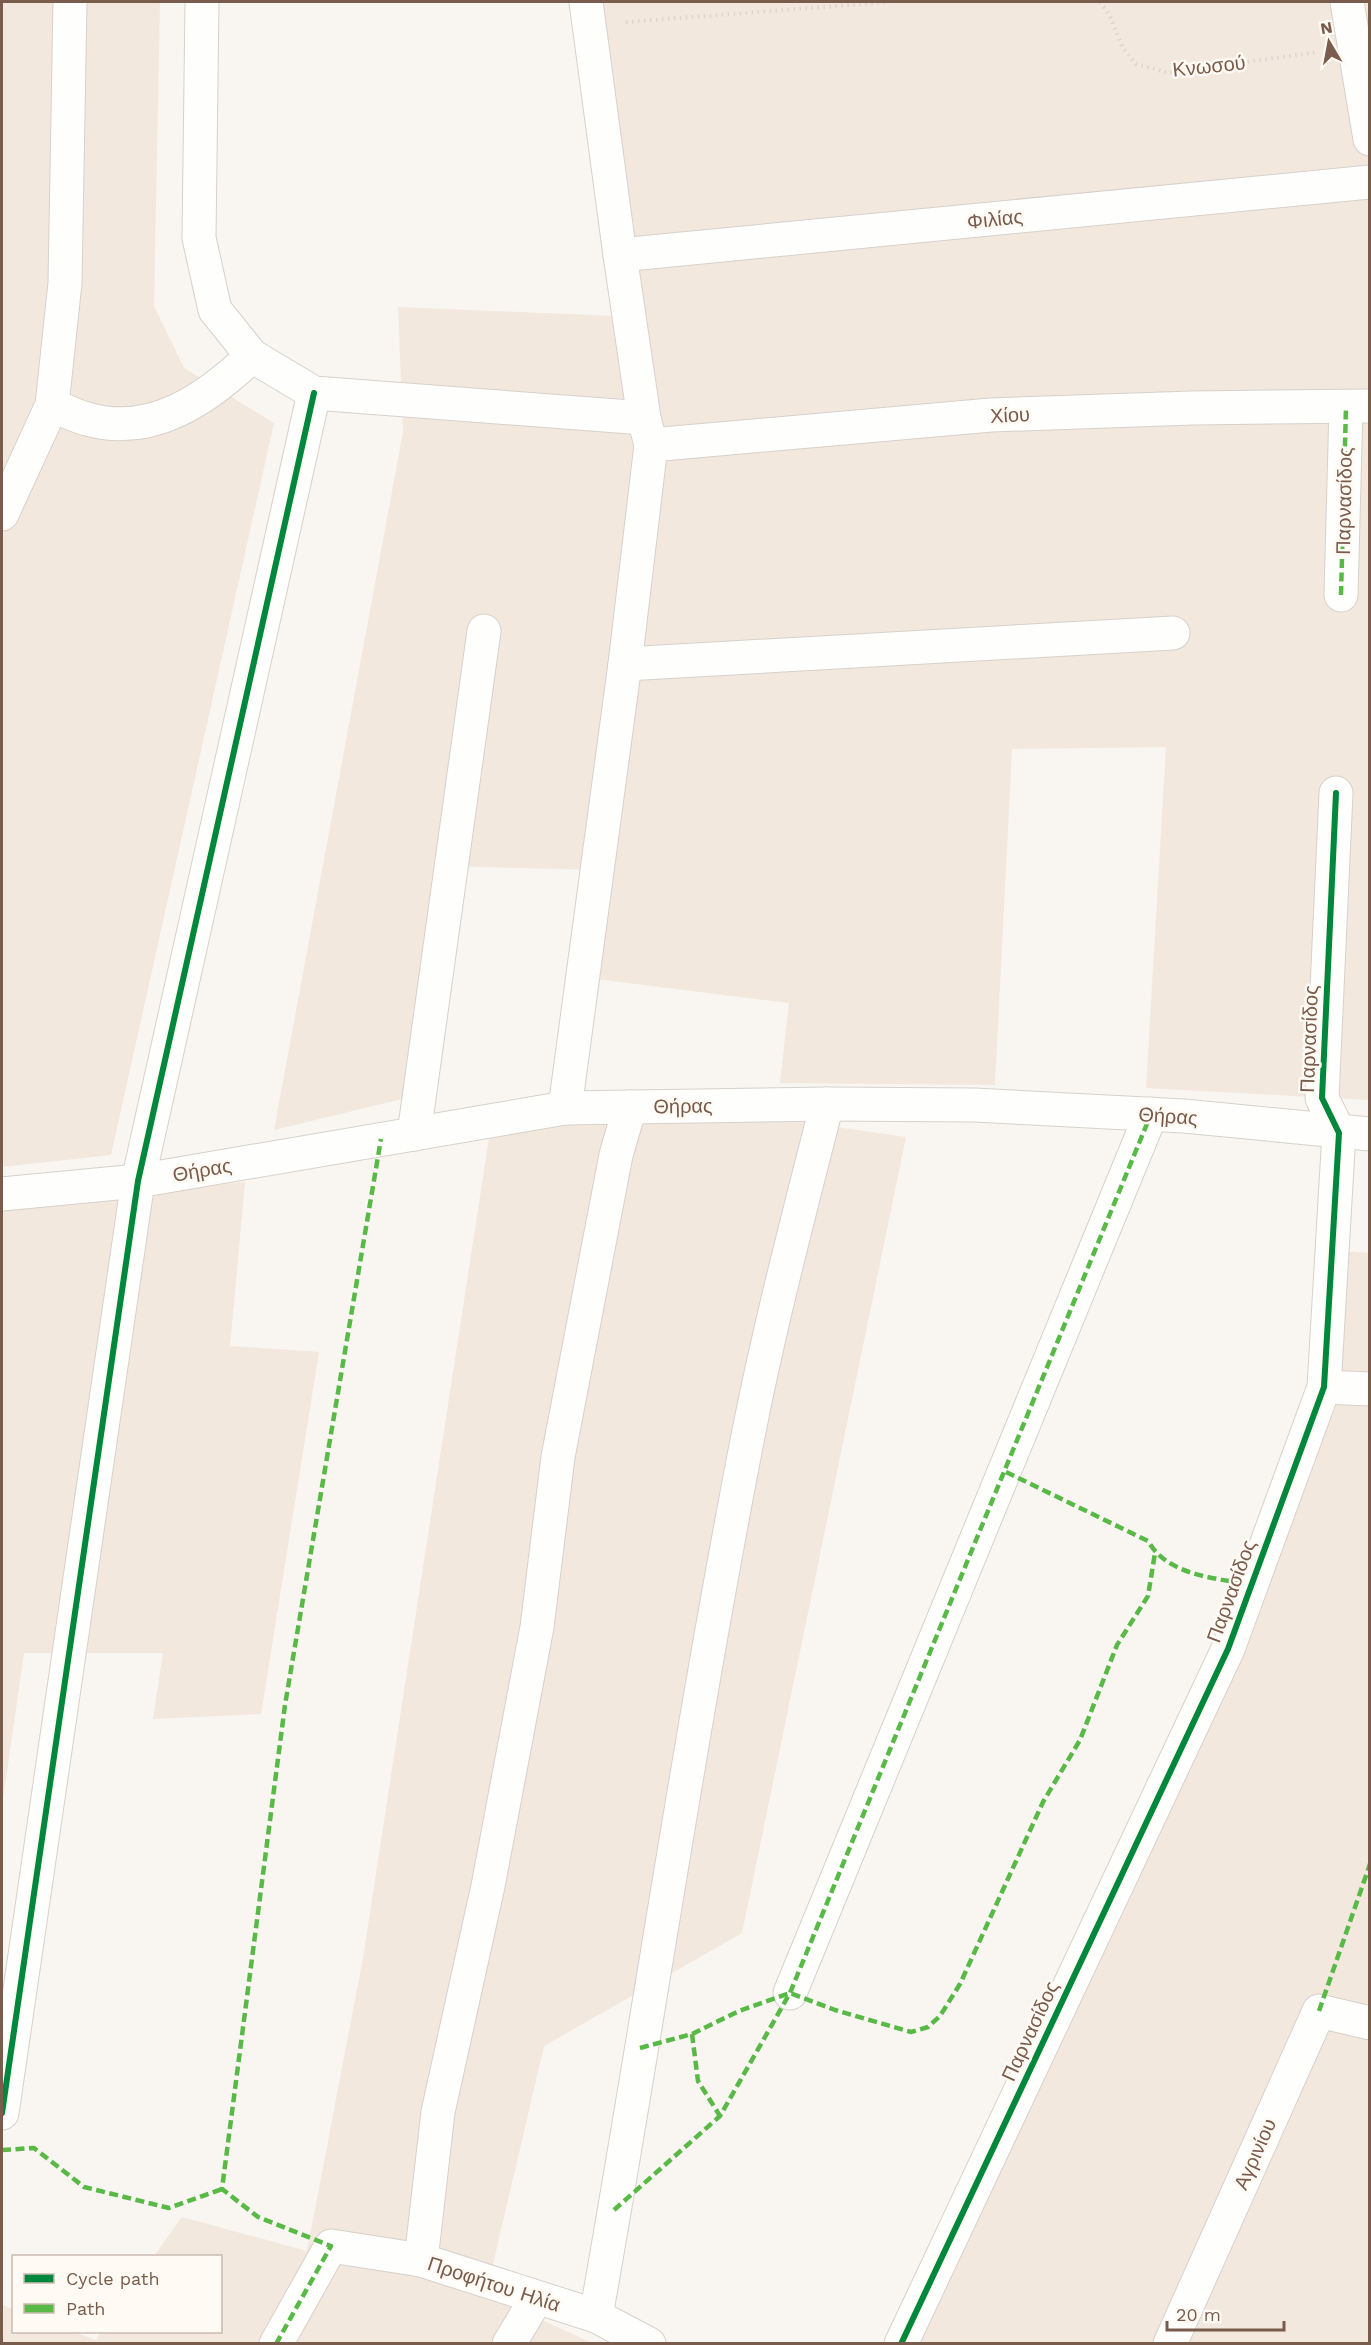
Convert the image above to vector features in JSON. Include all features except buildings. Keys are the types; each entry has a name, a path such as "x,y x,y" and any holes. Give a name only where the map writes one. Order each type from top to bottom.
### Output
{"street":[{"path":"2,514 52,405 65,284 70,2"},
{"path":"2,2113 138,1181 314,393 252,356 215,310 199,237 202,2"},
{"path":"1347,2 1370,140"},
{"path":"565,1108 625,664 647,431 620,255 588,13"},
{"name":"Φιλίας","path":"620,255 1370,182"},
{"path":"52,405 88,419 124,424 168,416 223,384 252,356"},
{"name":"Χίου","path":"314,393 647,431 1192,408 1358,407"},
{"name":"Παρνασίδος","path":"1341,595 1358,407"},
{"path":"414,1134 484,631"},
{"path":"625,664 1173,633"},
{"name":"Παρνασίδος","path":"901,2343 1228,1649 1324,1387 1354,1134 1322,1098 1336,793"},
{"path":"596,2316 639,2048 749,1434 786,1266 827,1104"},
{"name":"Θήρας","path":"2,1194 138,1181 565,1108 827,1104 974,1105 1151,1114 1354,1134"},
{"path":"421,2260 438,2112 495,1851 537,1627 558,1456 616,1155 630,1107"},
{"path":"790,1993 1151,1114"},
{"path":"1324,1387 1370,1389"},
{"name":"Αγρινίου","path":"1170,2343 1319,2012 1370,2023"},
{"name":"Προφήτου Ηλία","path":"276,2343 331,2246 421,2260 536,2299 596,2316 647,2343"},
{"path":"509,2343 536,2299"}],"path":[{"path":"588,13 889,2"}],"shaded area":[{"path":"2,2 160,2 154,306 184,368 274,423 111,1155 2,1167"},
{"path":"592,2 1369,2 1369,1100 1146,1088 1166,747 1012,749 995,1085 780,1083 789,1003 580,977 599,870 444,866 406,1098 274,1130 403,432 398,307 640,317"},
{"path":"752,1115 906,1137 742,1933 544,2046 486,2294 592,2343 2,2343 2,2305 12,2309 12,2333 77,2333 96,2340 100,2333 222,2333 222,2255 155,2255 182,2217 307,2251 363,1958 491,1125"},
{"path":"245,1182 230,1346 319,1352 261,1714 153,1719 163,1653 24,1653 2,1806 2,1205"},
{"path":"1344,1251 1369,1253 1369,2343 911,2344 1335,1409"}],"marked path":[{"path":"1341,595 1346,407"},
{"path":"614,2210 720,2116 790,1993 1151,1114"},
{"path":"276,2344 331,2246 258,2217 222,2189 285,1705 381,1139"},
{"path":"1006,1472 1148,1541 1156,1552 1180,1568 1208,1577 1251,1584"},
{"path":"640,2048 692,2034 739,2011 790,1993 835,2010 911,2032 928,2027 940,2016 960,1984 1043,1802 1080,1740 1117,1645 1148,1596 1155,1553"},
{"path":"1319,2011 1370,1864"},
{"path":"692,2034 698,2081 720,2116"},
{"path":"2,2150 34,2148 84,2187 169,2208 222,2189"}],"cycle path":[{"path":"2,2113 138,1181 314,393"},
{"path":"901,2344 1228,1649 1324,1387 1339,1133 1322,1098 1336,793"}]}
